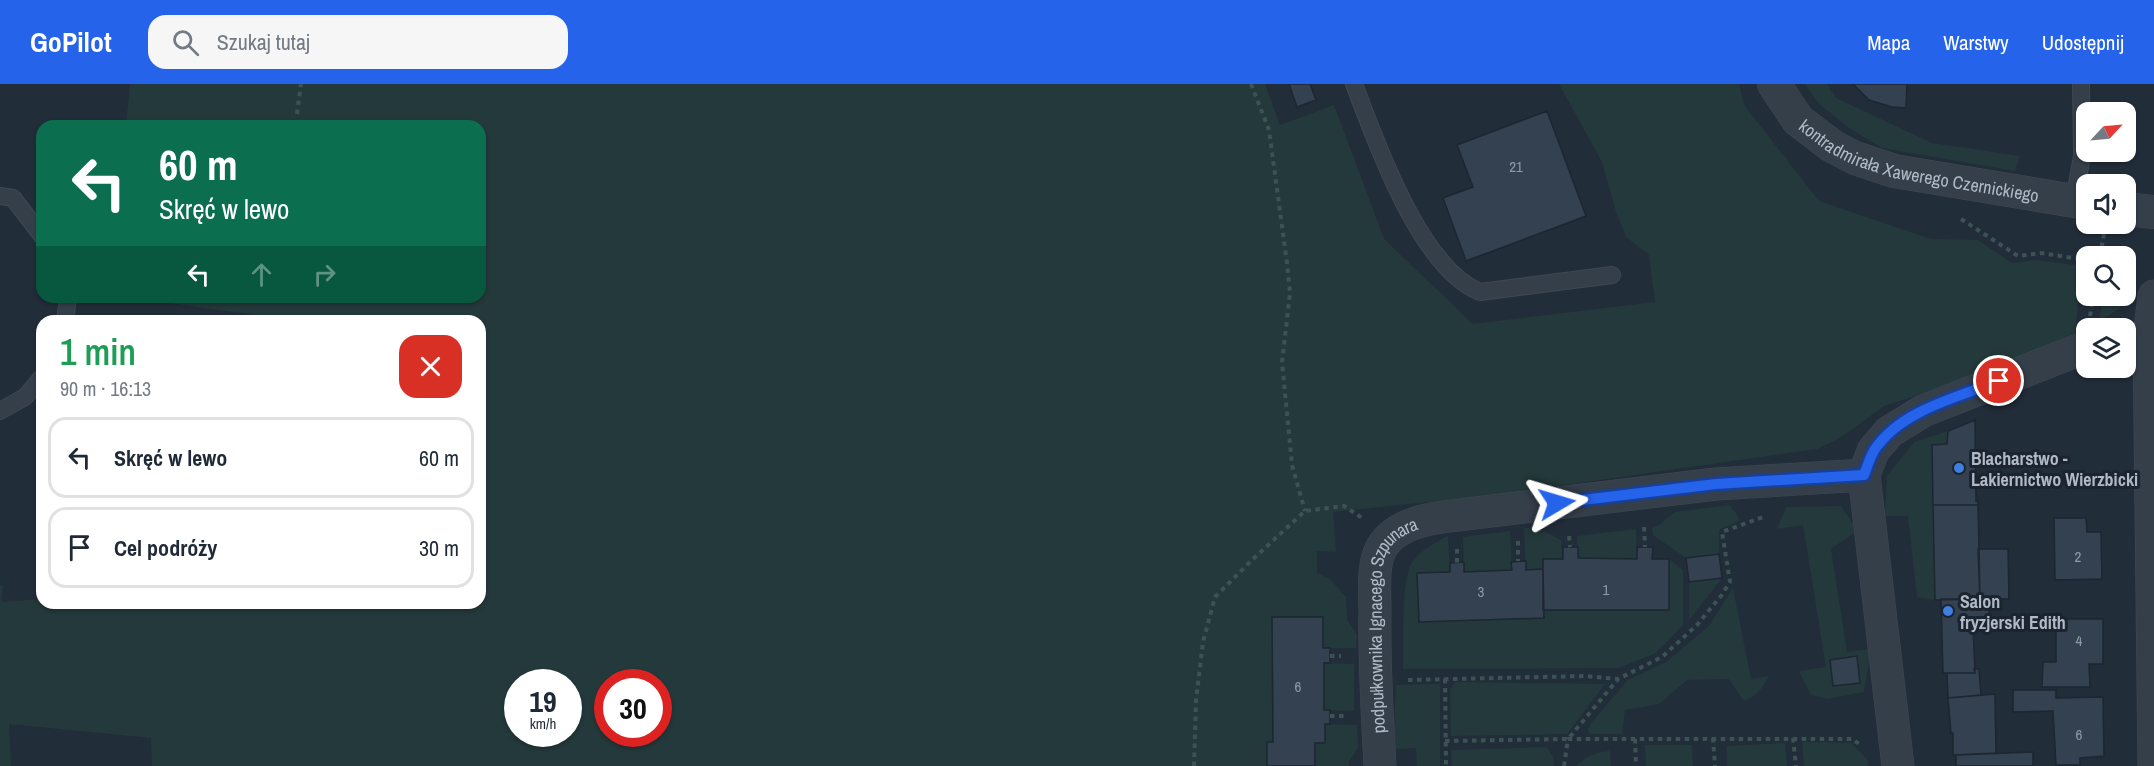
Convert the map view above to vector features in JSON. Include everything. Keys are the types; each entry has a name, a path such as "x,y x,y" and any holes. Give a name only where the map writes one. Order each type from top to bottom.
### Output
{"street":[{"name":"kontradmirała Xawerego Czernickiego","path":"1774,84 1798,120 1832,146 1855,158 1894,171 2076,201"},
{"path":"2136,210 2154,212"},
{"path":"2154,296 2137,338 2154,766"},
{"path":"1898,766 1864,475 1873,451 1889,432 1923,411 2076,351"},
{"name":"podpułkownika Ignacego Szpunara","path":"1380,766 1375,573 1381,548 1390,537 1409,526 1442,517 1716,484 1864,475"}],"lane":[{"path":"1354,84 1373,133 1416,227 1442,262 1467,287 1480,292 1612,275"},
{"path":"2081,84 2081,174"},
{"path":"0,196 14,198 36,228"},
{"path":"0,411 25,397 36,383"}],"path":[{"path":"297,114 301,84"},
{"path":"1251,84 1269,130 1287,263 1290,292 1282,362 1292,465 1305,511"},
{"path":"1194,766 1196,700 1202,654 1215,597 1305,511 1344,506 1390,537"},
{"path":"1564,766 1568,740 1618,679 1662,657 1697,625 1721,596 1730,582 1722,532 1763,517"},
{"path":"1644,523 1645,547"},
{"path":"1569,533 1570,547"},
{"path":"1376,681 1586,676 1618,679"},
{"path":"1445,679 1446,766"},
{"path":"1713,738 1715,766"},
{"path":"1793,738 1796,766"},
{"path":"1635,739 1636,766"},
{"path":"1445,741 1852,739 1866,752"}],"green space":[{"path":"130,84 1265,84 1280,125 1334,105 1384,239 1473,324 1655,302 1649,255 1626,237 1616,212 1602,162 1559,84 1739,84 1744,105 1819,201 1931,239 1978,240 2012,263 2036,260 2076,265 2076,306 2078,306 2075,333 1978,376 1884,406 1840,438 1817,449 1494,495 1333,512 1336,552 1317,551 1317,573 1330,579 1346,597 1347,619 1357,635 1356,648 1323,648 1323,617 1272,617 1273,742 1267,742 1267,766 152,766 151,738 9,724 11,766 0,766 0,585 3,585 1,602 36,599 36,609 486,609 486,315 256,315 170,303 486,303 486,120 127,120"},
{"path":"1805,84 1827,84 1836,98 1932,143 2020,156 2015,171 1882,148 1849,128 1819,104"},
{"path":"2101,306 2122,306 2104,318 2099,318"},
{"path":"1948,431 1947,444 1932,445 1935,600 1917,597 1908,516 1885,516 1887,476 1914,442"},
{"path":"1729,505 1737,514 1739,521 1719,530 1719,554 1686,558 1653,535 1652,528 1675,512"},
{"path":"1841,506 1853,524 1854,533 1831,549 1847,652 1871,649 1864,692 1828,699 1811,695 1799,671 1826,667 1803,525 1777,529 1786,507","holes":["1857,657 1860,683 1833,686 1830,660"]},
{"path":"1535,527 1561,540 1563,559 1544,559 1543,569 1526,570 1524,528"},
{"path":"1636,529 1637,559 1578,558 1577,536"},
{"path":"1510,531 1512,570 1464,572 1463,537"},
{"path":"1448,536 1450,572 1417,573 1543,610 1668,610 1669,559 1683,570 1683,625 1656,653 1619,668 1403,669 1404,596 1409,570 1420,553"},
{"path":"1722,578 1689,620 1689,582"},
{"path":"1733,588 1751,679 1769,676 1759,692 1743,700 1729,679 1687,680 1659,704 1625,710 1622,734 1590,734 1588,730 1591,723 1628,680 1666,662 1709,626"},
{"path":"1324,663 1354,664 1354,711 1324,710"},
{"path":"1455,682 1605,684 1567,734 1451,736 1450,690"},
{"path":"1440,684 1440,766 1417,766 1416,748 1393,749 1396,685"},
{"path":"1325,724 1357,725 1358,747 1349,766 1315,766 1315,743"},
{"path":"1802,742 1852,743 1868,761 1868,766 1804,766"},
{"path":"1785,743 1787,766 1727,766 1727,746"},
{"path":"1645,745 1692,745 1693,766 1646,766"},
{"path":"1547,747 1553,757 1554,766 1452,766 1451,750"},
{"path":"1610,751 1611,766 1576,766 1592,755"}],"building":[{"path":"1289,84 1310,84 1316,100 1297,107"},
{"path":"1853,84 1907,84 1906,108 1892,107 1869,100"},
{"path":"1547,111 1586,216 1466,261 1443,198 1473,187 1457,145"},
{"path":"1975,420 1976,501 1978,500 1978,505 1933,505 1932,445 1947,444 1948,431"},
{"path":"1933,505 1978,505 1980,599 1935,600"},
{"path":"2054,518 2086,518 2087,532 2101,532 2102,579 2055,580"},
{"path":"1563,547 1578,547 1578,558 1637,559 1637,547 1653,547 1652,559 1669,559 1669,610 1543,610 1543,559 1563,559"},
{"path":"1978,549 2008,549 2009,599 1980,599"},
{"path":"1719,554 1722,578 1689,582 1686,558"},
{"path":"1526,561 1526,570 1543,569 1544,618 1419,622 1417,573 1450,572 1450,563 1464,562 1464,572 1512,570 1511,562"},
{"path":"1941,599 1989,599 1989,626 1973,626 1975,673 1943,673"},
{"path":"1272,617 1323,617 1323,648 1330,648 1330,663 1324,663 1324,710 1330,710 1330,724 1325,724 1325,743 1315,743 1315,766 1267,766 1267,742 1273,742"},
{"path":"2056,619 2103,619 2103,664 2089,664 2090,687 2042,687 2043,662 2056,662"},
{"path":"1857,656 1860,683 1833,686 1830,660"},
{"path":"1974,669 1979,669 1981,695 1948,698 1947,673 1975,673"},
{"path":"2013,690 2056,690 2056,698 2103,697 2104,756 2080,758 2080,765 2056,765 2053,711 2013,712"},
{"path":"1995,694 1996,753 1953,755 1953,733 1951,733 1948,698"},
{"path":"2033,752 2033,766 1956,766 1956,755"}],"place":[{"name":"Blacharstwo - Lakiernictwo Wierzbicki","path":"1959,468"},
{"name":"Salon fryzjerski Edith","path":"1948,611"}],"route":[{"path":"1557,503 1716,484 1864,475 1873,451 1889,432 1923,411 1999,381"}]}
